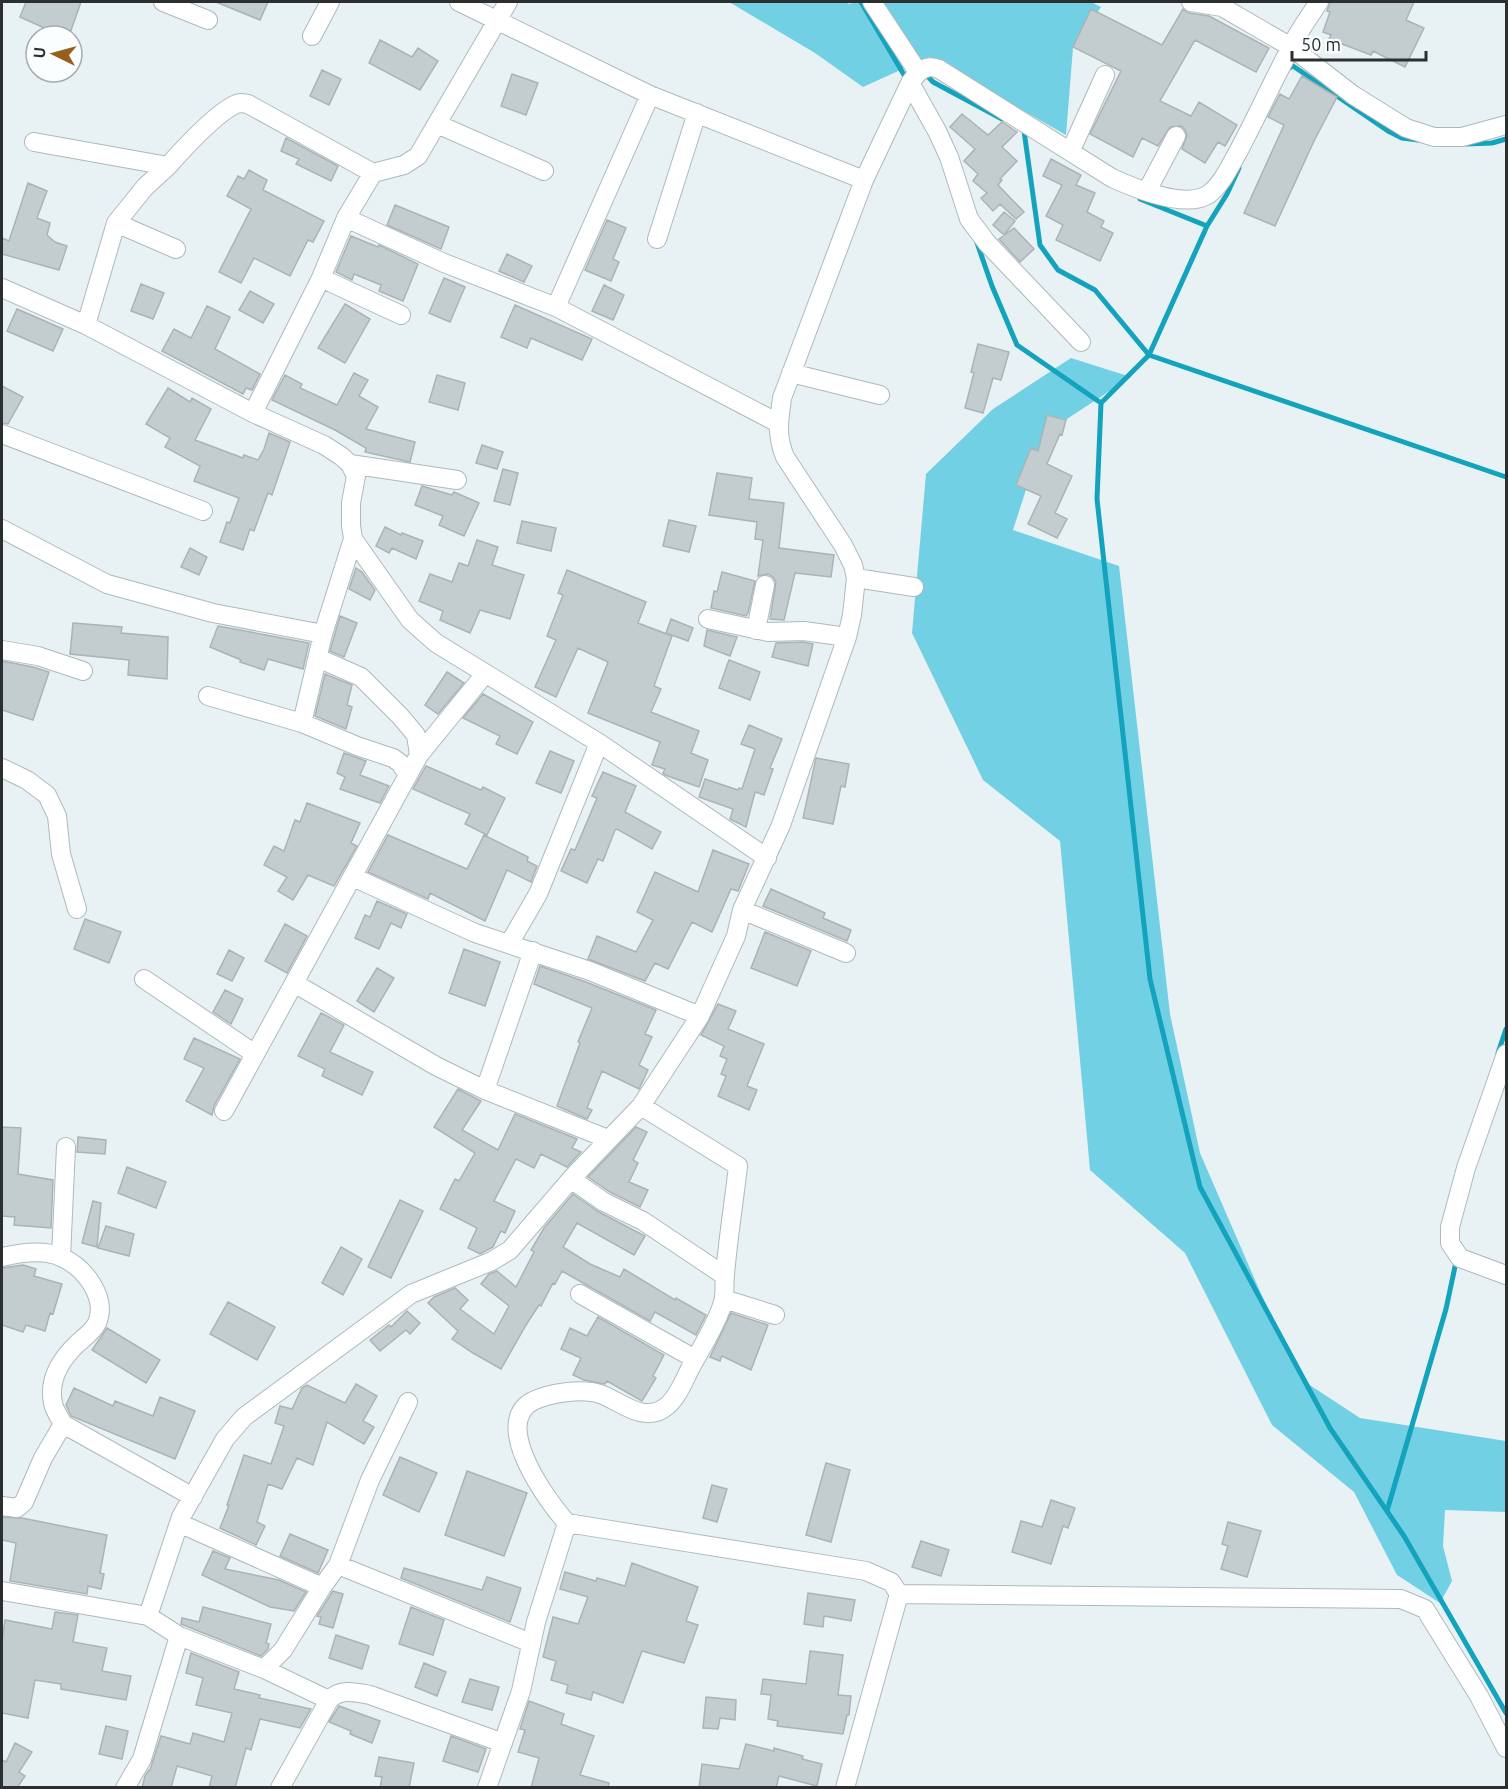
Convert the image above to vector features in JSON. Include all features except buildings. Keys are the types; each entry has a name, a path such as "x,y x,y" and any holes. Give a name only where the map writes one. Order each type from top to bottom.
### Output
{"street":[{"path":"163,2 208,20"},
{"path":"312,36 330,2"},
{"path":"459,2 650,95 864,180"},
{"path":"86,325 116,223 145,187 207,126 241,103 373,173 404,165 418,156 508,2"},
{"path":"872,2 914,78 949,157 969,219 987,243 1081,342"},
{"path":"1191,2 1222,7 1291,46 1353,95 1406,128 1434,137 1462,137 1506,125"},
{"path":"148,1616 179,1523 225,1439 244,1417 411,1294 492,1261 510,1250 571,1179 641,1106 700,1016 736,936 742,910 781,825 847,637 856,578 853,565 785,457 779,442 778,423 782,398 864,180 914,78 924,68 939,69 1071,150 1112,178 1168,197 1189,200 1208,194 1225,175 1291,46 1319,2"},
{"path":"1071,150 1105,75"},
{"path":"556,308 650,95"},
{"path":"657,239 697,113"},
{"path":"437,124 544,171"},
{"path":"1147,191 1176,136"},
{"path":"34,142 168,166"},
{"path":"254,413 321,278 346,218 373,173"},
{"path":"346,218 444,263 556,308 778,423"},
{"path":"116,223 176,249"},
{"path":"321,278 401,315"},
{"path":"4,295 86,325 254,413 324,446 350,464 458,480"},
{"path":"791,374 880,395"},
{"path":"2,434 203,511"},
{"path":"302,723 323,634 353,539 351,514 356,476 350,464"},
{"path":"2,529 107,584 213,613 323,634"},
{"path":"353,539 410,620 436,643 599,743 767,858"},
{"path":"856,578 914,587"},
{"path":"756,630 765,585"},
{"path":"708,618 768,632 804,631 847,637"},
{"path":"2,650 38,656 83,671"},
{"path":"318,658 361,677 376,691 416,735 419,755"},
{"path":"224,1111 419,755 485,674"},
{"path":"208,696 302,723 393,758 408,774"},
{"path":"509,944 538,894 599,743"},
{"path":"2,768 27,780 47,795 57,816 62,854 77,909"},
{"path":"353,877 475,933 590,971 700,1016"},
{"path":"742,910 846,953"},
{"path":"485,1090 533,951"},
{"path":"144,979 255,1054"},
{"path":"294,983 435,1066 485,1090 608,1139"},
{"path":"1506,1054 1466,1168 1450,1227 1450,1243 1460,1258 1506,1275"},
{"path":"641,1106 738,1166 724,1276 724,1299 678,1391 668,1405 658,1412 643,1413 628,1409 601,1394 585,1392 548,1396 533,1401 525,1407 519,1422 518,1436 522,1451 551,1506 567,1523 866,1572 891,1582 900,1594"},
{"path":"61,1257 66,1147"},
{"path":"571,1179 604,1202 643,1221 724,1276"},
{"path":"2,1257 13,1254 46,1253 61,1257 79,1269 98,1293 100,1312 97,1325 68,1353 52,1379 53,1404 63,1424 193,1497"},
{"path":"580,1294 695,1359"},
{"path":"724,1299 776,1315"},
{"path":"264,1669 283,1650 338,1565 370,1480 408,1402"},
{"path":"2,1506 17,1508 24,1502 63,1424"},
{"path":"179,1523 322,1587"},
{"path":"487,1788 521,1691 536,1622 567,1523"},
{"path":"338,1565 531,1643"},
{"path":"2,1591 148,1616 179,1636 264,1669 328,1701"},
{"path":"900,1594 1401,1599 1425,1609 1479,1696 1506,1748"},
{"path":"845,1788 900,1594"},
{"path":"124,1788 142,1759 179,1636"},
{"path":"280,1788 328,1701 339,1693 370,1695 503,1743"}],"shaded area":[{"path":"729,2 846,2 849,4 856,2 1091,2 1101,7 1073,48 1066,135 929,57 863,87 815,53"},
{"path":"1071,358 1131,377 1044,434 1013,530 1119,566 1170,1014 1200,1153 1265,1303 1302,1380 1360,1418 1506,1441 1506,1512 1445,1510 1443,1546 1452,1581 1440,1603 1397,1575 1354,1492 1272,1425 1185,1253 1090,1170 1060,841 983,780 912,633 926,474 993,409"}],"waterway":[{"path":"861,2 907,80"},
{"path":"1285,70 1293,66 1388,131 1402,138 1418,140"},
{"path":"925,73 933,82 1002,119"},
{"path":"1026,132 1024,131 1040,245 1058,270 1095,290 1149,355 1506,477"},
{"path":"1466,144 1492,143 1506,139"},
{"path":"1239,168 1227,194 1207,226 1149,355 1101,403 1097,499 1150,979 1200,1187 1330,1428 1404,1536 1506,1713"},
{"path":"1140,199 1207,226"},
{"path":"976,240 992,286 1017,345 1101,403"},
{"path":"1498,1053 1506,1029"},
{"path":"1387,1511 1446,1309 1456,1262"}]}
